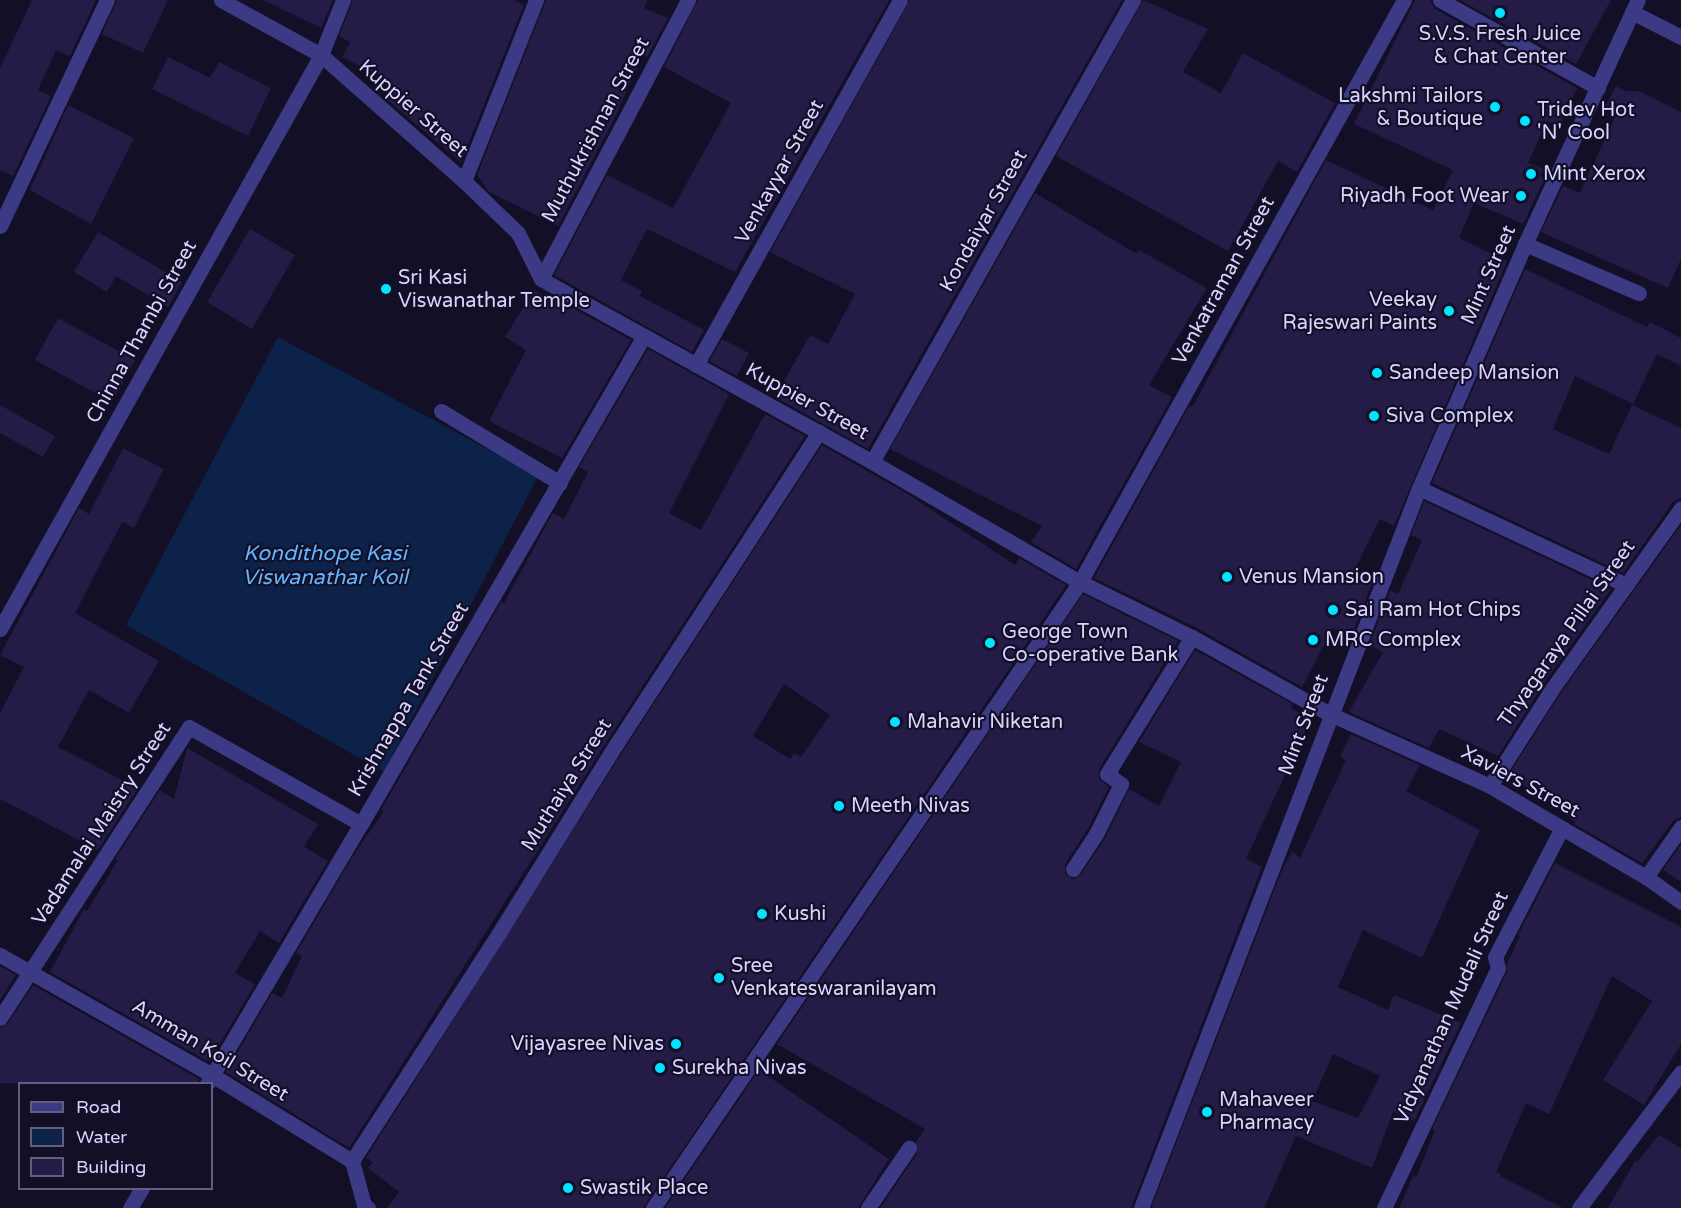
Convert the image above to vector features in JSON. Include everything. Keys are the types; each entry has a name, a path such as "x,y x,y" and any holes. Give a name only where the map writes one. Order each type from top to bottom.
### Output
{"street":[{"path":"0,226 107,0"},
{"name":"Kuppier Street","path":"221,0 321,55 464,181 518,233 541,279 819,432 1080,582 1192,637 1330,714"},
{"name":"Chinna Thambi Street","path":"0,629 321,55 343,0"},
{"path":"464,181 536,0"},
{"name":"Muthukrishnan Street","path":"541,279 688,0"},
{"name":"Venkayyar Street","path":"696,365 900,0"},
{"name":"Kondaiyar Street","path":"872,462 1133,0"},
{"name":"Venkatraman Street","path":"653,1208 1080,582 1404,0"},
{"path":"1440,0 1598,88"},
{"path":"1635,6 1681,37"},
{"name":"Mint Street","path":"1141,1208 1419,488 1525,244 1635,6"},
{"path":"1525,244 1639,293"},
{"name":"Krishnappa Tank Street","path":"210,1079 361,825 644,336"},
{"path":"441,411 560,483"},
{"name":"Muthaiya Street","path":"352,1161 500,933 617,743 819,432"},
{"path":"1419,488 1626,585"},
{"name":"Thyagaraya Pillai Street","path":"1490,786 1552,689 1681,508"},
{"path":"1073,869 1096,834 1120,784 1107,774 1192,637"},
{"name":"Xaviers Street","path":"1330,714 1490,786 1646,877 1681,902"},
{"name":"Vadamalai Maistry Street","path":"0,1018 189,727 361,825"},
{"path":"1646,877 1681,827"},
{"name":"Vidyanathan Mudali Street","path":"1384,1208 1498,968 1495,957 1562,828"},
{"name":"Amman Koil Street","path":"0,955 31,971 352,1161"},
{"path":"1583,1206 1681,1072"},
{"path":"868,1208 909,1148"},
{"path":"352,1161 365,1207"},
{"path":"130,1208 141,1190"}],"water":[{"name":"Kondithope Kasi Viswanathar Koil","path":"278,337 538,476 384,772 126,625"}],"building":[{"path":"32,0 96,0 70,56 56,50 38,90 51,96 13,176 0,170 0,68"},
{"path":"117,0 168,0 143,53 102,34"},
{"path":"263,0 333,0 321,28"},
{"path":"353,0 514,0 524,5 461,162 385,98 392,82 342,57 350,42 339,36"},
{"path":"546,0 648,0 644,8 668,18 647,57 642,55 616,115 558,226 489,192 477,175"},
{"path":"698,0 889,0 735,272 647,229 621,280 642,291 640,296 704,330 692,352 554,275 607,175 673,208 731,103 664,67"},
{"path":"910,0 1122,0 868,449 775,397 810,335 828,344 855,294 770,252"},
{"path":"1143,0 1208,29 1183,72 1221,93 1243,53 1335,103 1297,172 1278,161 1228,251 1056,156"},
{"path":"1415,0 1430,0 1435,9 1577,88 1559,126 1547,121 1528,163 1543,169 1540,176 1545,178 1523,224 1474,203 1459,238 1507,261 1394,526 1380,519 1354,571 1373,581 1351,637 1333,628 1302,687 1197,628 1094,578 1189,406 1192,407 1195,402 1326,160 1433,210 1453,170 1354,124"},
{"path":"1460,0 1611,0 1576,64"},
{"path":"168,57 210,78 219,62 271,88 248,136 152,89"},
{"path":"1616,86 1625,91 1639,91 1681,112 1681,259 1668,288 1541,232 1563,186 1580,193 1616,115 1604,109"},
{"path":"68,105 134,138 91,224 30,190"},
{"path":"1035,193 1137,254 1139,250 1207,288 1149,385 1172,397 1076,569 1031,542 1042,526 890,449"},
{"path":"250,229 295,255 252,329 207,302"},
{"path":"98,232 182,282 168,307 116,276 107,292 74,272"},
{"path":"1525,269 1647,327 1650,322 1681,338 1681,366 1657,354 1633,404 1575,376 1553,429 1609,454 1632,405 1681,428 1681,498 1673,502 1623,573 1432,483"},
{"path":"534,290 544,296 546,293 631,340 562,458 489,421 526,350 505,337"},
{"path":"58,318 135,360 112,402 35,360"},
{"path":"722,339 749,353 737,376 709,361"},
{"path":"648,349 729,394 669,513 701,530 765,414 805,436 609,738 349,1148 226,1072 272,993 282,998 302,956 296,953 353,856 384,811 381,810 501,602 504,603 553,513 564,519 588,472 579,467"},
{"path":"0,405 55,436 43,457 0,433"},
{"path":"822,445 906,493 1015,565 1019,558 1066,585 643,1208 387,1208 399,1192 368,1168 373,1162 366,1158 625,748","holes":["784,684 830,715 801,757 794,753 790,759 753,736"]},
{"path":"123,448 164,469 134,528 122,522 75,613 159,661 129,713 89,690 58,747 138,788 98,850 0,799 0,713 24,667 0,655 79,508 89,514"},
{"path":"1424,501 1611,589 1544,683 1498,756 1439,729 1429,748 1349,712 1383,652 1369,645 1390,590 1398,594 1422,540 1411,535"},
{"path":"1681,525 1681,817 1673,821 1642,863 1574,824 1575,821 1509,774 1560,694"},
{"path":"1083,594 1178,641 1099,769 1099,779 1109,787 1088,829 1065,864 1065,874 1073,879 1081,874 1105,838 1129,789 1159,806 1181,762 1139,742 1195,650 1293,704 1291,708 1311,719 1246,859 1262,867 1131,1208 880,1208 917,1154 916,1142 925,1129 777,1044"},
{"path":"1351,734 1420,765 1406,791 1480,830 1422,958 1363,930 1338,987 1388,1010 1394,995 1461,1023 1414,1121 1393,1112 1372,1168 1296,1136 1264,1208 1151,1208 1280,875 1292,851 1300,858 1346,760 1340,757","holes":["1333,1054 1380,1076 1358,1118 1312,1101"]},
{"path":"187,748 318,824 304,847 328,861 279,943 260,931 235,973 255,984 209,1062 50,972 84,909 87,911 118,860 115,859 160,790 174,799"},
{"path":"1681,844 1681,882 1663,870"},
{"path":"1555,863 1681,927 1681,1044 1644,1105 1603,1080 1652,1001 1612,976 1549,1114 1526,1103 1496,1172 1563,1208 1399,1208 1413,1176 1416,1178 1435,1130 1432,1129 1507,972 1507,964 1520,936 1518,935"},
{"path":"0,966 16,975 0,1000"},
{"path":"33,985 199,1079 198,1082 0,1083 0,1028 8,1023"},
{"path":"759,1070 889,1159 858,1208 665,1208"},
{"path":"1659,1135 1681,1148 1681,1208 1608,1208 1635,1161 1637,1162"}],"place":[{"name":"S.V.S. Fresh Juice & Chat Center","path":"1500,13"},
{"name":"Lakshmi Tailors & Boutique","path":"1495,107"},
{"name":"Tridev Hot 'N' Cool","path":"1525,121"},
{"name":"Mint Xerox","path":"1531,174"},
{"name":"Riyadh Foot Wear","path":"1521,196"},
{"name":"Sri Kasi Viswanathar Temple","path":"386,289"},
{"name":"Veekay Rajeswari Paints","path":"1449,311"},
{"name":"Sandeep Mansion","path":"1377,373"},
{"name":"Siva Complex","path":"1374,416"},
{"name":"Venus Mansion","path":"1227,577"},
{"name":"Sai Ram Hot Chips","path":"1333,610"},
{"name":"MRC Complex","path":"1313,640"},
{"name":"George Town Co-operative Bank","path":"990,643"},
{"name":"Mahavir Niketan","path":"895,722"},
{"name":"Meeth Nivas","path":"839,806"},
{"name":"Kushi","path":"762,914"},
{"name":"Sree Venkateswaranilayam","path":"719,978"},
{"name":"Vijayasree Nivas","path":"676,1044"},
{"name":"Surekha Nivas","path":"660,1068"},
{"name":"Mahaveer Pharmacy","path":"1207,1112"},
{"name":"Swastik Place","path":"568,1188"}]}
